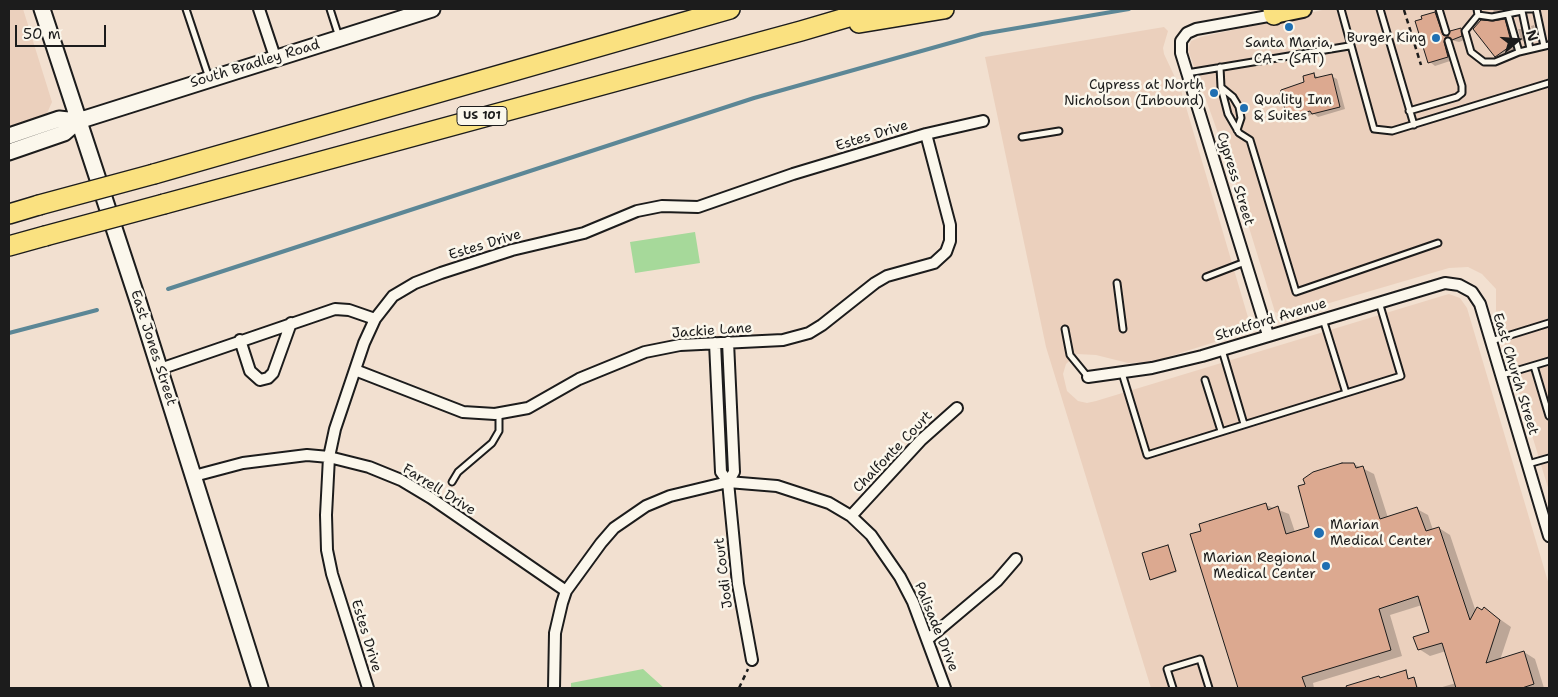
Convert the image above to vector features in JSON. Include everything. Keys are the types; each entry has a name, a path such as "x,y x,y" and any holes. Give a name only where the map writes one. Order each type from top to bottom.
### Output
{"highway":[{"name":"US 101","path":"9,214 730,9"},
{"name":"US 101","path":"9,246 876,9"},
{"path":"801,31 944,9"}],"main road":[{"path":"1273,12 1303,9"}],"street":[{"name":"East Jones Street","path":"42,9 160,369 260,688"},
{"path":"259,9 275,57"},
{"name":"South Bradley Road","path":"9,152 64,132 78,121 339,38 404,13 432,9"},
{"name":"Cypress Street","path":"1268,335 1181,53 1181,42 1187,33 1196,29 1273,12"},
{"name":"South Bradley Road","path":"9,136 59,119 78,121"},
{"name":"Estes Drive","path":"368,688 332,574 328,550 326,515 330,457 335,428 375,320 393,296 416,283 441,273 512,250 584,233 637,211 662,206 698,207 793,174 926,134 983,121"},
{"name":"Jackie Lane","path":"355,370 463,412 499,414 528,408 579,379 645,352 680,345 783,340 809,333 887,276 934,263 940,259 950,242 950,225 926,134"},
{"name":"Stratford Avenue","path":"1088,377 1152,368 1222,350 1445,282 1460,285"},
{"name":"East Church Street","path":"1460,285 1472,292 1480,304 1549,536"},
{"path":"160,369 335,309 349,310 375,320"},
{"path":"240,340 250,372 255,378 260,380 268,378 273,373 291,323"},
{"name":"Jodi Court","path":"728,342 734,472 728,482"},
{"name":"Jodi Court","path":"715,343 721,472 728,482 738,584 752,660"},
{"name":"Chalfonte Court","path":"851,516 921,440 957,408"},
{"name":"Farrell Drive","path":"194,476 243,463 307,455 330,457 368,467 401,480 431,498 566,591"},
{"name":"Palisade Drive","path":"554,688 555,632 566,591 600,542 614,528 638,512 670,496 728,482 777,486 829,503 851,516 871,535 885,553 913,602 945,688"},
{"path":"928,639 997,582 1016,558"}],"lane":[{"path":"186,9 209,78"},
{"path":"330,9 339,38"},
{"path":"1341,9 1349,46 1374,129 1392,131 1549,83"},
{"path":"1380,9 1414,125"},
{"path":"1439,9 1446,32"},
{"path":"1532,9 1492,17 1478,12 1465,30 1470,52 1484,62 1495,62 1519,52 1547,45 1536,9"},
{"path":"1522,10 1530,49"},
{"path":"1508,14 1519,52"},
{"path":"1409,111 1457,97 1462,93 1462,86 1448,41"},
{"path":"1187,73 1349,46"},
{"path":"1220,67 1221,87 1228,114 1237,130 1250,140 1296,292 1438,243"},
{"path":"1221,87 1233,97 1238,107 1241,118 1237,130"},
{"path":"1022,137 1059,131"},
{"path":"1206,276 1246,262"},
{"path":"1117,283 1122,329"},
{"path":"1122,373 1147,455 1401,376 1379,302"},
{"path":"1323,319 1346,393"},
{"path":"1491,342 1549,323"},
{"path":"1065,329 1070,355 1088,377"},
{"path":"1222,350 1244,424"},
{"path":"1501,375 1549,362"},
{"path":"1534,366 1549,416"},
{"path":"1205,380 1221,431"},
{"path":"452,482 458,472 492,443 499,432 499,414"},
{"path":"1528,464 1549,458"},
{"path":"1173,688 1167,669 1200,659 1209,688"}],"path":[{"path":"1404,10 1420,65"},
{"path":"1391,45 1420,36"},
{"path":"739,688 752,660"}],"shaded area":[{"path":"9,9 23,9 52,102 44,120 9,131"},
{"path":"1327,9 1549,9 1549,491 1496,317 1496,289 1482,274 1468,267 1449,268 1285,316 1275,312 1231,169 1188,50 1191,41 1201,37"},
{"path":"1164,27 1168,31 1163,48 1164,54 1181,90 1250,324 1245,332 1240,334 1152,362 1128,363 1096,355 1077,354 1066,364 1063,374 1067,391 1078,401 1087,403 1096,401 1449,294 1460,298 1467,308 1549,585 1549,688 1151,688 1046,347 985,57"}],"green space":[{"path":"695,232 700,263 635,273 630,242"},
{"path":"643,669 664,688 571,688 571,683"}],"building":[{"name":"Burger King","path":"1435,12 1443,35 1448,36 1450,31 1461,28 1462,36 1452,40 1449,37 1445,38 1444,42 1448,57 1428,63 1415,21 1422,19 1421,16"},
{"path":"1505,19 1512,45 1495,57 1473,29 1481,20"},
{"path":"1314,73 1315,78 1332,74 1340,107 1312,114 1310,111 1288,118 1280,94 1281,90 1304,82 1303,76"},
{"name":"Marian Regional Medical Center","path":"1342,463 1354,463 1356,468 1363,466 1380,519 1417,507 1426,531 1439,527 1470,620 1477,607 1482,610 1484,607 1500,620 1486,663 1524,651 1534,684 1522,688 1456,688 1442,643 1418,650 1413,637 1429,632 1418,596 1379,609 1391,650 1302,677 1306,688 1238,688 1190,534 1201,531 1199,524 1266,503 1268,510 1278,506 1286,534 1309,527 1298,486 1305,484 1303,479 1313,472"},
{"path":"1168,545 1176,571 1150,580 1142,553"},
{"path":"1406,670 1408,679 1414,677 1417,688 1347,688 1346,686 1379,676 1380,678"}],"waterway":[{"path":"168,289 754,98 982,34 1129,9"},
{"path":"9,333 97,310"}],"place":[{"name":"Santa Maria, CA - (SAT)","path":"1289,27"},
{"name":"Burger King","path":"1436,38"},
{"name":"Cypress at North Nicholson (Inbound)","path":"1214,93"},
{"name":"Quality Inn & Suites","path":"1244,108"},
{"name":"Marian Medical Center","path":"1319,533"},
{"name":"Marian Regional Medical Center","path":"1326,566"}]}
